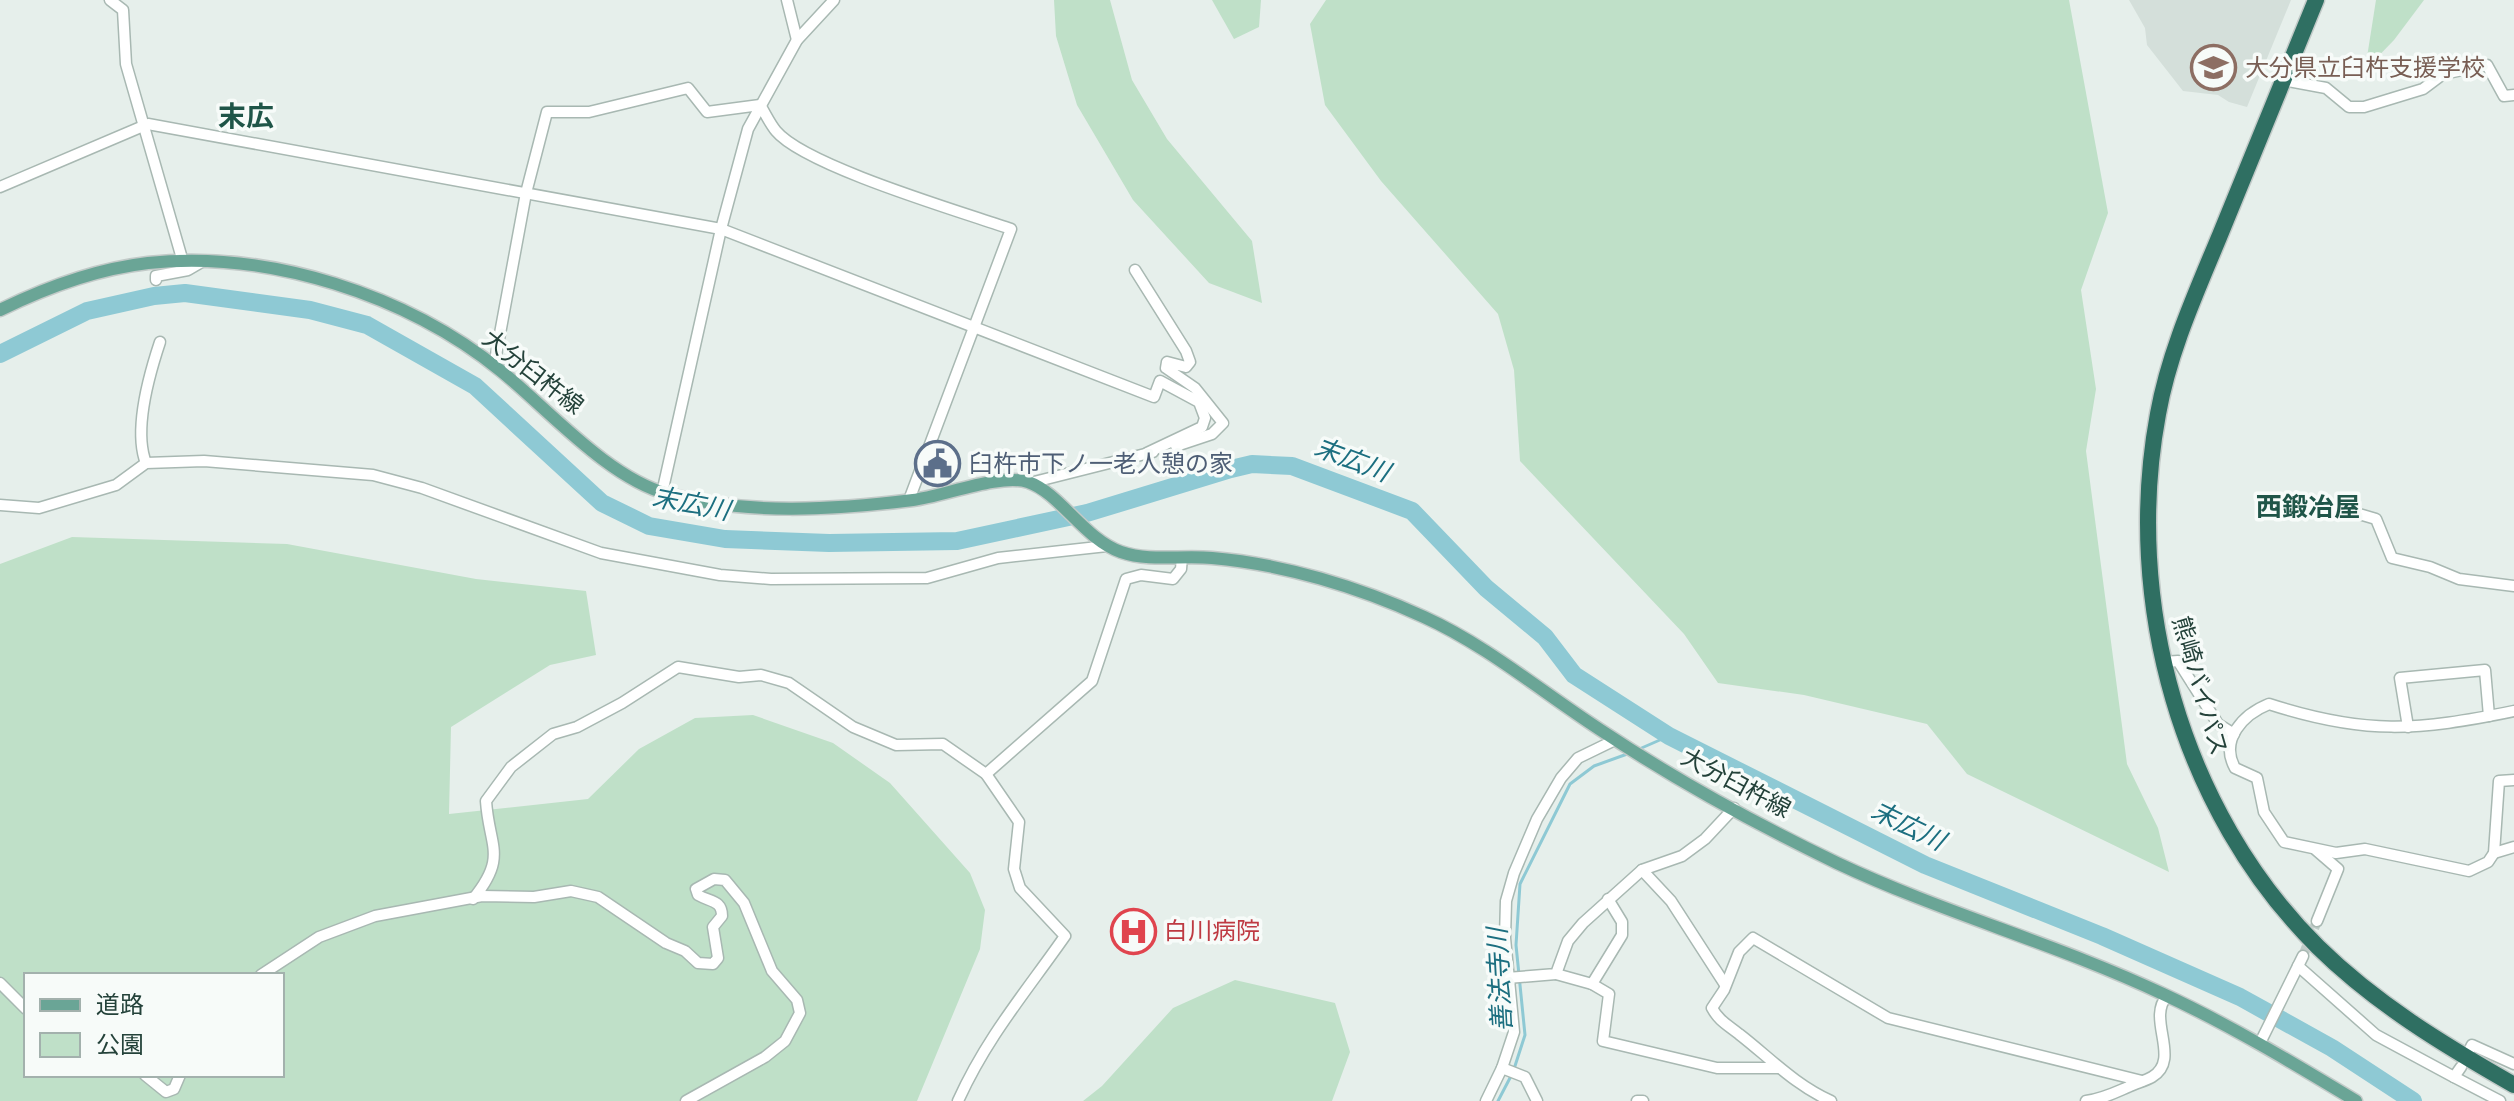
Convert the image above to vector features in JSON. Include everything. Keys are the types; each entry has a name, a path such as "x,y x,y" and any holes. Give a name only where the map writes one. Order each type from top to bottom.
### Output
{"highway":[{"name":"熊崎バイパス","path":"2316,0 2178,338 2158,412 2150,470 2147,540 2152,602 2163,662 2181,724 2204,782 2244,854 2282,906 2316,945 2392,1010 2514,1085"}],"main road":[{"name":"大分臼杵線","path":"0,310 76,278 138,265 183,262 279,271 386,303 437,329 494,366 618,470 662,493 710,502 781,508 909,500 1008,480 1034,485 1107,546 1137,556 1222,559 1290,572 1373,596 1454,631 1643,759 1838,863 2167,996 2262,1038 2356,1101"}],"street":[{"path":"110,0 123,10 126,64 183,262"},
{"path":"787,0 797,40"},
{"path":"662,493 721,229 748,129 797,40 834,0"},
{"path":"2283,80 2326,88 2349,107 2364,107 2423,89 2443,74 2487,65 2504,96 2514,95"},
{"path":"494,366 526,193 547,112 589,112 688,88 707,112 760,105"},
{"path":"760,105 777,132 815,156 1011,229 909,500"},
{"path":"0,187 146,125 721,229 1154,397 1160,381 1199,402 1205,418 1202,427 1147,453"},
{"path":"156,280 156,276 188,270 200,263"},
{"path":"1034,485 1196,441 1223,423 1195,388 1166,368 1167,362 1186,367 1190,362 1135,270"},
{"path":"146,463 142,452 144,420 160,342"},
{"path":"0,505 39,508 99,493 116,485 146,463 204,461 373,475 422,488 601,553 720,575 771,579 927,578 998,558 1107,546"},
{"path":"2342,509 2376,519 2392,558 2430,567 2459,579 2514,586"},
{"path":"986,774 1092,681 1126,579 1136,575 1173,579 1180,573 1182,557"},
{"path":"2163,662 2178,661 2218,724 2234,734"},
{"path":"473,899 487,881 494,860 494,836 486,801 511,767 553,734 577,727 622,703 678,667 739,677 761,675 789,683 853,727 896,745 943,744 986,774 1019,822 1014,869 1020,888 1065,936 988,1041 958,1101"},
{"path":"2408,727 2400,678 2485,670 2489,716"},
{"path":"2514,711 2408,727 2355,727 2269,704 2246,715 2234,734 2233,765 2257,778 2264,812 2277,833 2292,845 2344,854 2365,849 2469,871 2488,862 2494,853 2499,781 2514,780"},
{"path":"1486,1101 1504,1069 1514,1032 1506,901 1517,863 1537,819 1573,762 1617,741"},
{"path":"1556,974 1573,934 1608,899 1642,870 1682,856 1705,839 1734,808"},
{"path":"2494,853 2514,847"},
{"path":"2314,848 2338,869 2317,921"},
{"path":"1642,870 1671,901 1724,983"},
{"path":"264,973 294,950 360,920 411,907 473,899 584,892 598,897 666,943 685,951 698,963 713,964 718,958 713,927 722,916 722,909 718,903 698,895 696,889 714,879 730,882 744,903 772,971 797,1000 800,1013 785,1041 765,1057 686,1101"},
{"path":"1592,984 1622,935 1622,922 1608,899"},
{"path":"1831,1101 1809,1091 1778,1068 1716,1015 1713,1003 1724,990 1724,983 1739,952 1753,938 1888,1018 2142,1081"},
{"path":"2262,1038 2300,961 2376,1035 2500,1101"},
{"path":"1510,978 1556,974 1592,984 1611,998 1603,1041 1717,1068 1778,1068"},
{"path":"0,983 24,1007"},
{"path":"2086,1101 2109,1096 2152,1077 2164,1063 2158,1015 2160,1003 2167,996"},
{"path":"2470,1049 2472,1045 2514,1064"},
{"path":"2454,1077 2461,1067"},
{"path":"1504,1069 1521,1076 1537,1101"},
{"path":"147,1077 166,1092 174,1089 179,1077"}],"shaded area":[{"name":"大分県立臼杵支援学校","path":"2129,0 2291,0 2247,107 2218,95 2183,91 2147,45 2145,28"}],"green space":[{"path":"1054,0 1110,0 1132,80 1167,139 1252,241 1262,303 1209,283 1133,200 1077,105 1056,36"},
{"path":"1212,0 1261,0 1259,27 1234,39"},
{"path":"1326,0 2069,0 2108,213 2081,290 2096,389 2086,451 2127,764 2158,828 2169,872 1967,774 1927,724 1804,695 1718,683 1684,634 1520,461 1514,370 1498,314 1381,181 1325,105 1310,24"},
{"path":"2376,0 2424,0 2394,40 2365,70"},
{"path":"72,537 287,544 476,579 586,591 596,655 550,665 451,727 449,814 588,799 639,749 695,718 753,715 833,743 890,783 970,873 985,910 980,949 917,1101 0,1101 0,564"},
{"path":"1235,980 1335,1003 1350,1052 1332,1101 1083,1101 1102,1086 1173,1008"}],"waterway":[{"name":"末広川","path":"0,354 87,311 154,296 185,293 310,310 367,325 475,386 602,503 649,526 725,539 829,543 957,541 1087,513 1252,464 1292,466 1412,511 1486,588 1545,637 1574,675 1669,736 1925,865 2102,936 2240,997 2332,1048 2413,1101"},
{"name":"善法寺川","path":"1637,750 1669,736"},
{"name":"善法寺川","path":"1514,1069 1525,1035 1516,945 1520,884 1570,784 1594,766 1630,753"},
{"name":"善法寺川","path":"1498,1101 1511,1076"}],"tunnel":[{"path":"2303,956 2317,921"}],"place":[{"name":"大分県立臼杵支援学校","path":"2214,68"},
{"name":"臼杵市下ノ一老人憩の家","path":"938,464"},
{"name":"白川病院","path":"1133,931"}],"district":[{"name":"末広","path":"246,116"},
{"name":"西鍛冶屋","path":"2308,507"}]}
